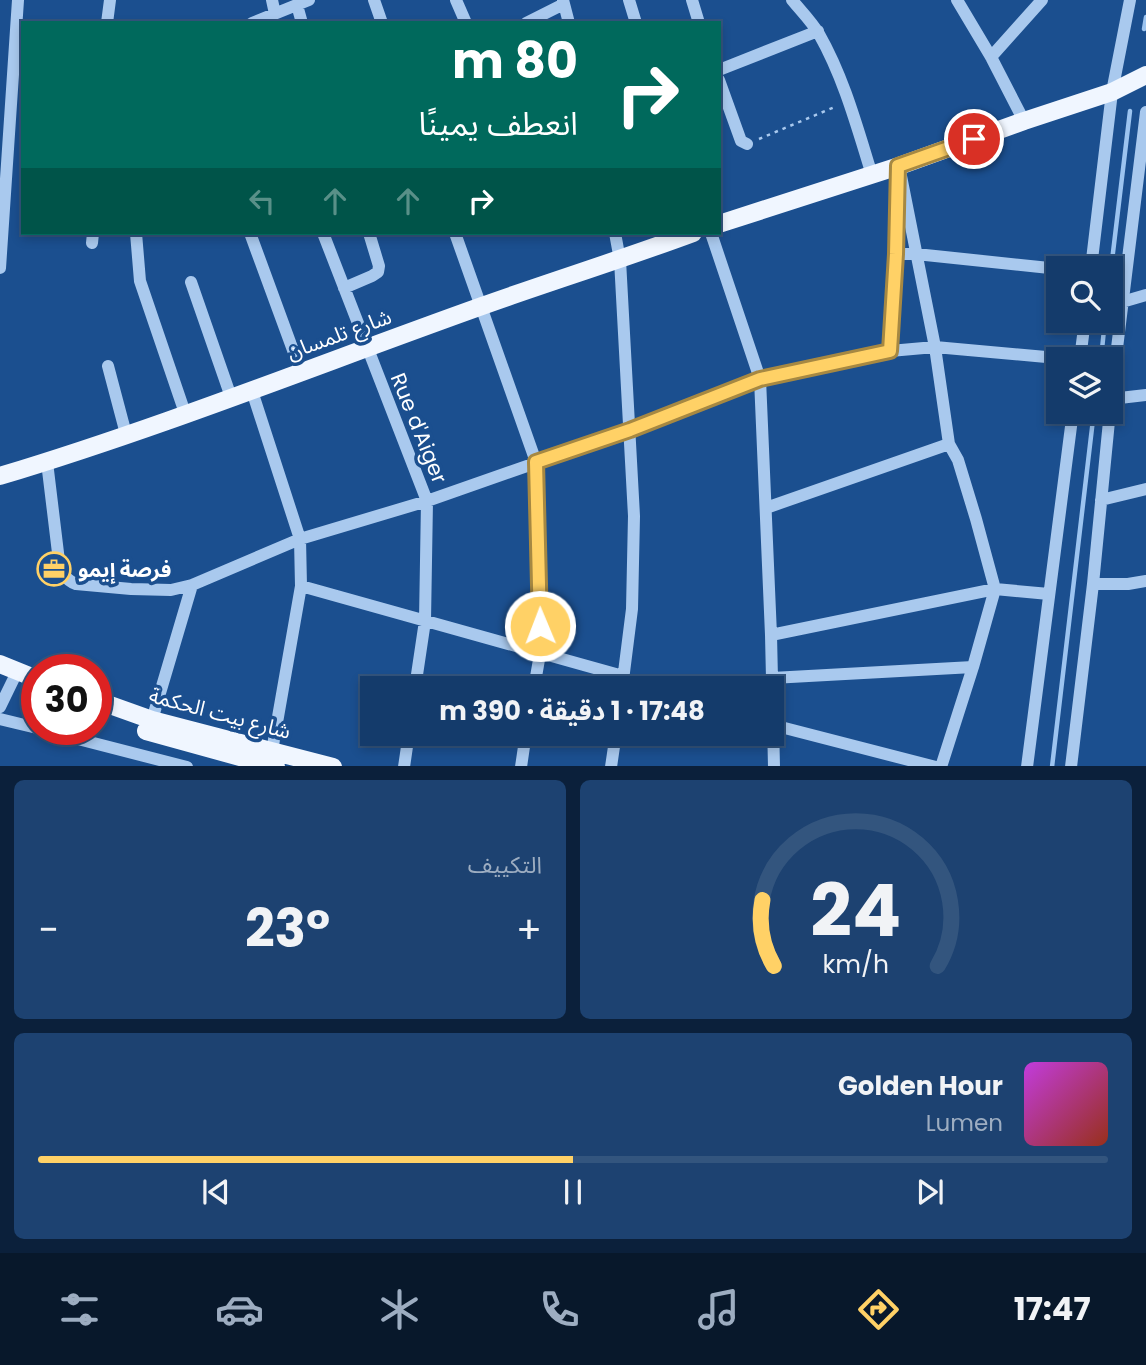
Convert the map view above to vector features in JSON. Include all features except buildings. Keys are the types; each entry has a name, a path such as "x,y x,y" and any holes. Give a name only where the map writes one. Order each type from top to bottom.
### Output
{"main road":[{"path":"721,223 872,175 1112,92 1146,75"},
{"name":"شارع تلمسان","path":"0,476 252,391 482,306 688,235"},
{"path":"0,664 10,677"},
{"name":"شارع بيت الحكمة","path":"112,706 274,759"},
{"name":"شارع بيت الحكمة","path":"112,719 147,731 274,759 333,766"}],"street":[{"path":"0,268 18,0"},
{"path":"107,21 110,0"},
{"path":"272,0 275,14"},
{"path":"374,0 381,21"},
{"path":"456,0 465,21"},
{"path":"629,0 635,21"},
{"path":"692,0 698,21"},
{"path":"792,0 818,31 841,80 872,175"},
{"path":"957,0 991,57 1024,121"},
{"path":"991,57 1042,0"},
{"path":"1092,256 1112,92 1130,0"},
{"path":"530,21 564,2 569,21"},
{"path":"257,21 303,3 302,21"},
{"path":"721,69 818,31"},
{"path":"721,86 741,141 747,144"},
{"path":"1123,297 1140,211 1146,114"},
{"path":"10,131 21,127"},
{"path":"890,351 898,166"},
{"path":"898,166 935,347 948,444 958,460 995,589 941,766"},
{"path":"136,235 140,281 185,413"},
{"path":"251,235 301,372"},
{"name":"Rue d'Aiger","path":"324,235 427,501 425,621 417,676"},
{"path":"344,288 379,272 370,235"},
{"path":"456,235 536,462 540,654 536,676"},
{"path":"615,235 620,260 634,516 632,608 623,676"},
{"path":"711,235 760,379 772,676"},
{"path":"896,254 1046,268"},
{"path":"191,282 231,397"},
{"path":"1123,302 1146,295"},
{"path":"47,462 59,561 62,572 70,582 171,590 192,585 300,539 427,501 630,430 760,379 890,351 935,347 1046,357"},
{"path":"108,366 126,434"},
{"path":"252,391 300,539 301,586 274,759"},
{"path":"1123,397 1146,395"},
{"path":"1027,766 1071,424"},
{"path":"1071,766 1109,424"},
{"path":"766,508 948,444"},
{"path":"1101,500 1146,489"},
{"path":"1093,584 1128,584 1146,580"},
{"path":"1128,584 1146,589"},
{"path":"152,720 192,585"},
{"path":"301,586 540,654 604,676"},
{"path":"771,635 995,589 1049,594"},
{"path":"784,677 973,667"},
{"path":"0,707 10,677"},
{"path":"0,719 21,724"},
{"path":"784,728 936,766"},
{"path":"103,745 187,766"},
{"path":"404,766 407,746"},
{"path":"521,766 524,746"},
{"path":"611,766 613,746"},
{"path":"774,746 774,766"}],"path":[{"path":"747,144 849,101"}],"waterway":[{"path":"1144,29 1146,17"},
{"path":"1113,256 1130,111"},
{"path":"1102,347 1104,333"},
{"path":"1052,766 1092,424"}],"place":[{"name":"فرصة إيمو","path":"54,569"}],"route":[{"path":"540,626 536,462 630,430 760,379 890,351 898,166 974,139"}]}
